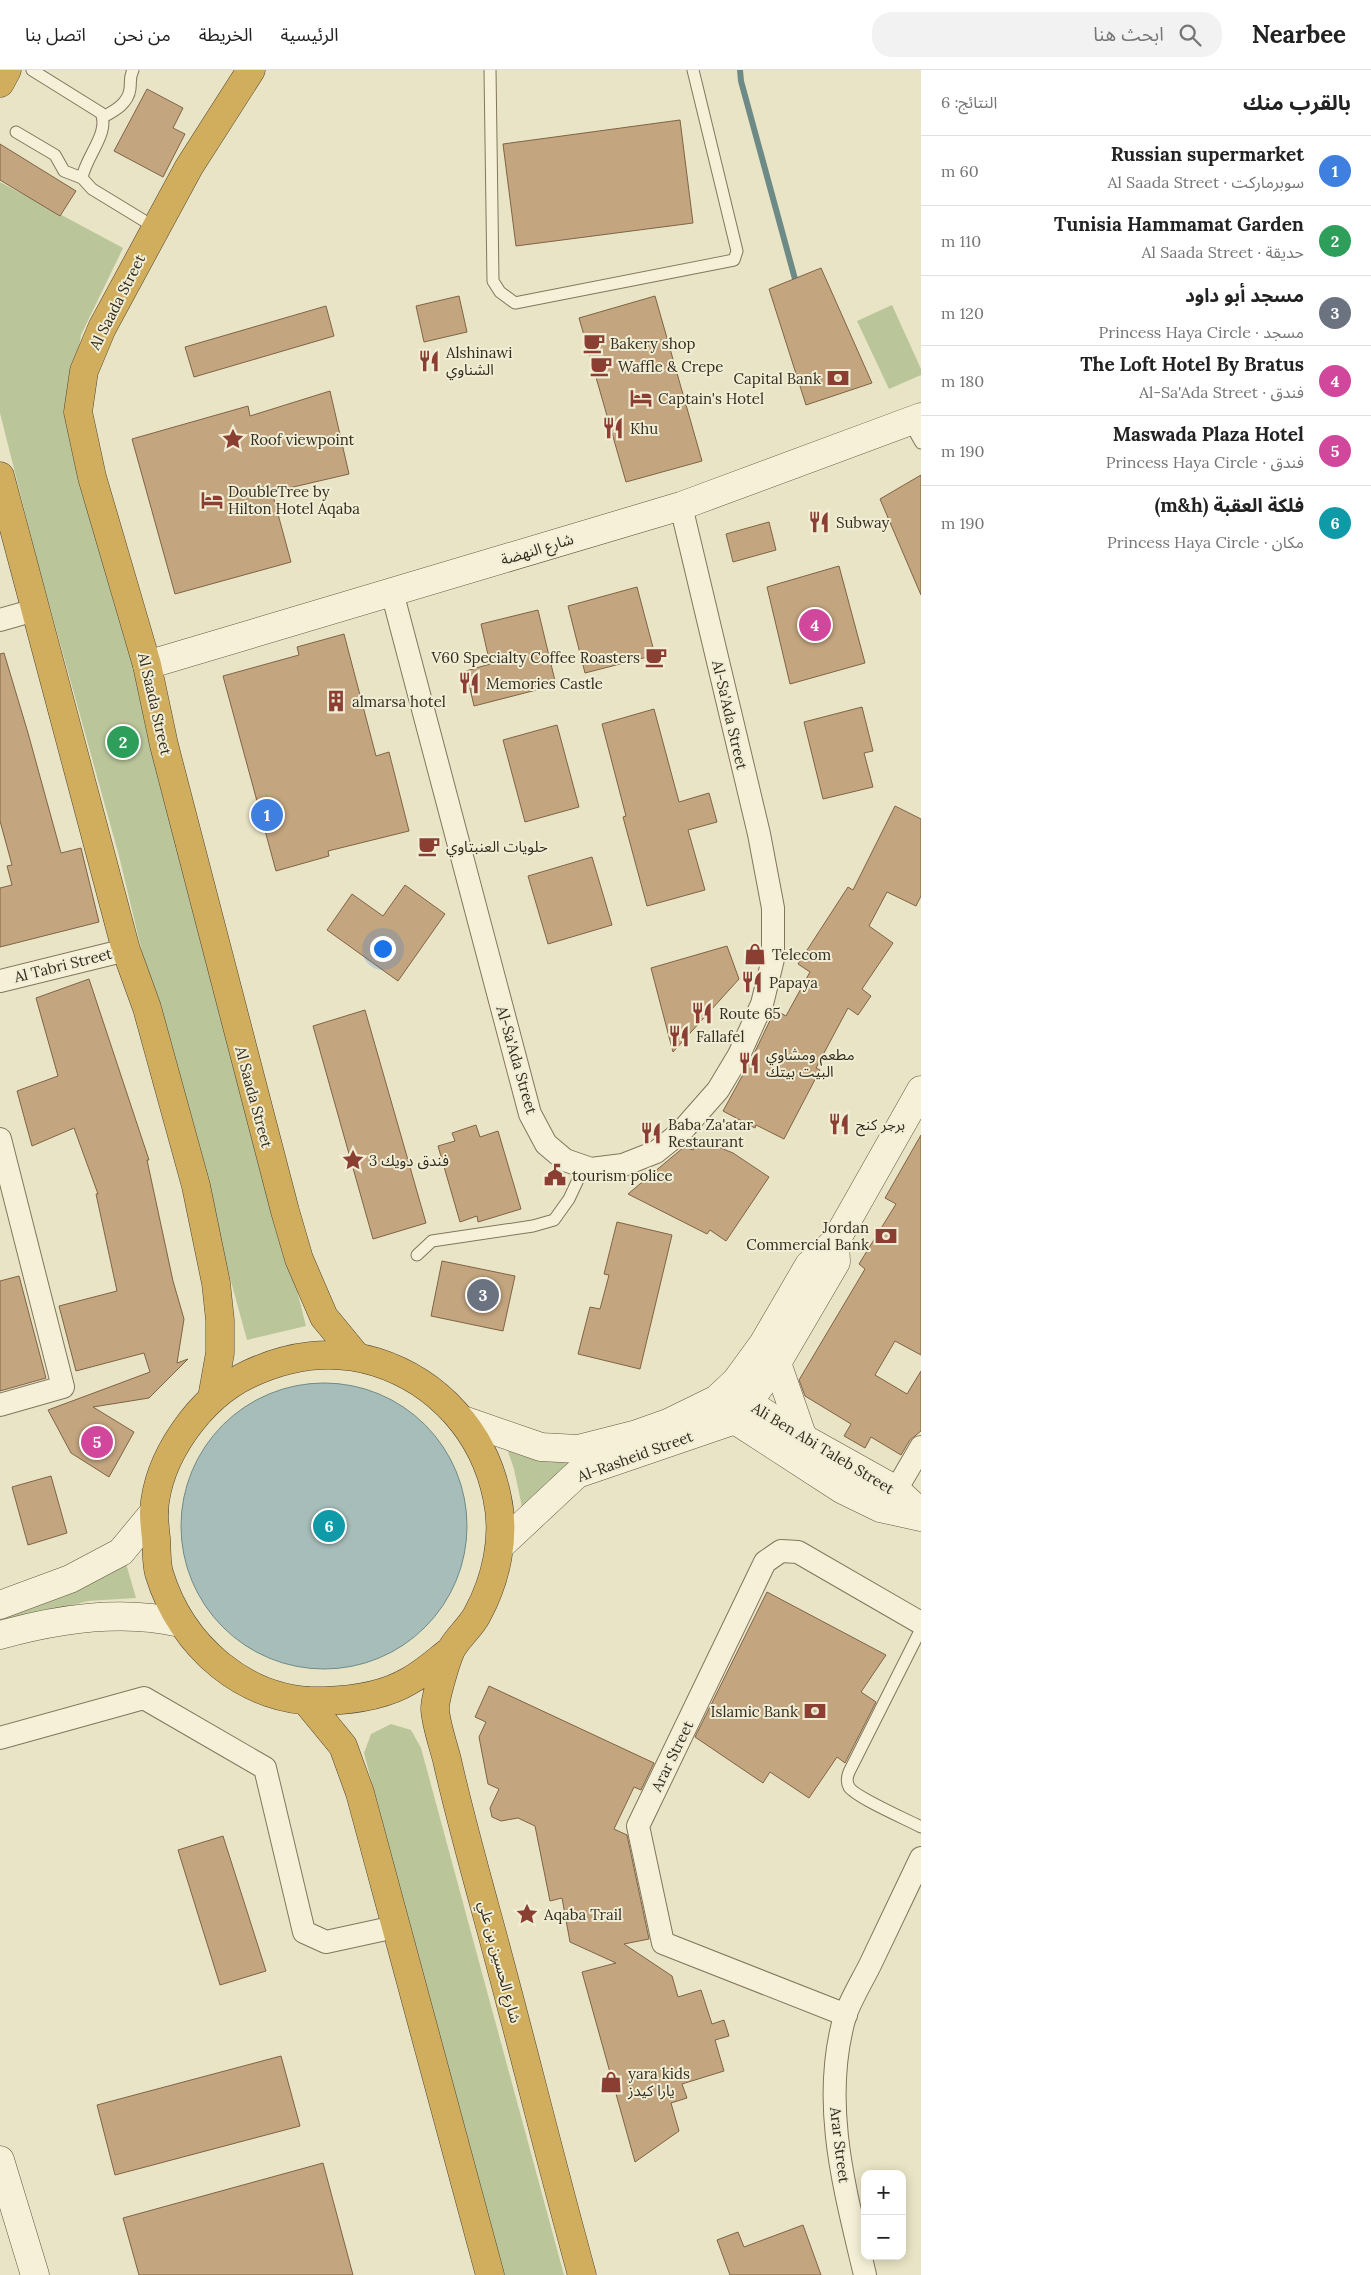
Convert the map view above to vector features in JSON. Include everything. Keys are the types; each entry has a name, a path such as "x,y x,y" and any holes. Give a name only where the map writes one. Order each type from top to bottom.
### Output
{"highway":[{"path":"0,83 7,70"},
{"name":"Al Saada Street","path":"251,70 190,167 123,288 84,372 78,412 92,477 147,665 164,745 237,1032 299,1259 324,1317 357,1357"},
{"path":"0,476 126,950 147,1008 196,1186 216,1283 220,1320 220,1353 212,1398"},
{"path":"326,1354 357,1357 397,1369 434,1390 463,1420 486,1458 498,1501 500,1546 491,1584 475,1619 451,1650 409,1682 376,1694 359,1700 306,1702 269,1693 234,1676 205,1652 180,1623 158,1570 154,1512 158,1487 178,1440 193,1418 212,1398 237,1380 265,1366 326,1354"},
{"name":"شارع الحسين بن علي","path":"451,1650 435,1708 457,1805 524,2048 582,2275"},
{"path":"306,1702 344,1746 360,1793 490,2275"}],"main road":[{"name":"شارع النهضة","path":"147,665 681,506 917,427"},
{"name":"Al-Rasheid Street","path":"463,1420 541,1447 578,1449 668,1423 717,1399 736,1381 762,1344 809,1265 834,1242 921,1090"},
{"name":"Al-Rasheid Street","path":"500,1546 577,1474 742,1412 777,1363 836,1262 834,1242"},
{"path":"777,1363 803,1438"},
{"name":"Ali Ben Abi Taleb Street","path":"717,1399 742,1412 803,1438 909,1508"},
{"path":"742,1412 843,1490 880,1508 909,1508"},
{"path":"0,1605 70,1579 121,1552 154,1512"},
{"path":"0,1634 47,1623 76,1619 152,1616 180,1623"},
{"path":"0,2160 35,2275"}],"street":[{"name":"Al-Sa'Ada Street","path":"392,592 530,1114 546,1144 565,1160 591,1169 623,1165 656,1152 687,1125 718,1090 740,1055 762,1004 774,958 773,908 759,834 681,506"},
{"path":"0,620 35,610"},
{"name":"Al Tabri Street","path":"0,981 126,950"},
{"path":"0,1139 63,1387 0,1405"},
{"path":"909,1508 921,1447"},
{"name":"Arar Street","path":"846,2015 663,1943 638,1826 766,1562 781,1551 798,1552 921,1623"},
{"path":"0,1738 144,1698 265,1768 304,1932 326,1942 395,1927"},
{"name":"Arar Street","path":"865,2275 842,2175 833,2091 838,2050 846,2015 921,1858"}],"lane":[{"path":"32,70 95,108 103,117 105,122 101,135 84,165 82,178"},
{"path":"103,117 119,108 127,99 130,89 129,77 133,70"},
{"path":"490,70 493,281 500,292 515,303 734,260 737,251 692,70"},
{"path":"16,132 55,155 64,171 82,178 92,189 156,228"},
{"path":"417,1255 432,1240 533,1226 554,1220 569,1199 584,1167"},
{"path":"921,1629 849,1772 847,1781 850,1789 921,1827"}],"green space":[{"path":"0,182 123,248 81,335 69,416 130,629 306,1326 247,1340 149,981 119,856 37,560 0,413"},
{"path":"892,305 921,369 921,375 889,389 857,321"},
{"path":"505,1443 577,1463 554,1477 522,1507 514,1469"},
{"path":"125,1560 136,1598 88,1601 0,1625 0,1611"},
{"path":"391,1724 411,1730 421,1748 564,2275 500,2275 364,1753 371,1734"}],"water":[{"path":"310,1383 338,1383 366,1389 392,1400 415,1415 435,1435 450,1458 461,1484 467,1512 465,1554 450,1594 435,1617 415,1637 392,1652 366,1663 338,1669 310,1669 282,1663 256,1652 233,1637 213,1617 198,1594 187,1568 181,1540 181,1512 187,1484 198,1458 213,1435 233,1415 256,1400 282,1389"}],"building":[{"path":"147,89 183,108 173,128 185,134 163,177 114,151"},
{"path":"680,120 693,223 516,246 503,144"},
{"path":"0,144 76,191 60,216 0,180"},
{"path":"821,268 872,383 806,405 769,289"},
{"path":"459,296 467,332 424,342 416,306"},
{"path":"655,296 702,461 626,482 579,318"},
{"path":"326,306 334,336 194,377 185,347"},
{"name":"DoubleTree by Hilton Hotel Aqaba","path":"330,391 349,474 272,492 291,562 175,594 132,439 248,406 250,416"},
{"path":"921,475 921,595 880,499"},
{"path":"769,522 776,550 733,562 726,534"},
{"path":"839,566 865,663 790,684 767,587"},
{"path":"637,587 655,655 585,673 568,606"},
{"path":"538,610 556,685 474,706 466,671 490,664 481,624"},
{"path":"344,634 376,756 389,752 409,831 328,851 329,856 276,871 223,676 299,655 297,647"},
{"path":"4,653 61,853 81,848 99,922 0,947 0,888 12,885 7,866 12,865 0,821 0,654"},
{"path":"862,707 873,751 864,753 873,787 823,799 804,722"},
{"path":"654,709 679,802 709,793 717,822 688,830 705,890 647,906 623,817 626,816 602,724"},
{"path":"557,725 579,807 525,822 503,740"},
{"path":"895,806 921,819 921,896 916,906 887,892 869,926 893,943 862,989 871,996 858,1015 848,1008 816,1068 820,1070 784,1139 756,1125 755,1128 723,1111 751,1060 775,1010 786,1016 810,972 798,964 848,887 853,890"},
{"path":"592,857 612,925 548,944 528,876"},
{"path":"405,885 445,914 398,981 327,930 352,894 383,916"},
{"path":"727,946 739,979 673,1052 651,968"},
{"path":"89,979 149,1160 147,1160 173,1281 184,1319 177,1363 188,1359 149,1398 93,1407 134,1432 109,1477 71,1453 48,1410 150,1372 144,1353 76,1371 59,1306 117,1291 96,1194 98,1194 74,1128 32,1146 17,1091 58,1076 36,998"},
{"path":"365,1010 426,1223 373,1239 313,1026"},
{"path":"476,1125 480,1137 498,1131 521,1209 478,1222 477,1216 460,1222 438,1146 455,1141 452,1133"},
{"path":"921,1135 921,1355 895,1341 875,1375 907,1394 921,1371 921,1431 910,1440 901,1455 871,1437 865,1448 844,1436 851,1424 805,1396 799,1380 865,1269 859,1264 896,1204 885,1198"},
{"path":"699,1139 733,1153 769,1177 726,1241 710,1230 707,1234 628,1194 684,1147 693,1150"},
{"path":"617,1222 672,1235 640,1369 578,1354 590,1307 600,1309 609,1275 604,1274"},
{"path":"442,1261 515,1276 503,1331 431,1316"},
{"path":"19,1276 46,1378 0,1391 0,1281"},
{"path":"51,1476 67,1533 28,1545 12,1487"},
{"path":"767,1592 886,1655 861,1692 876,1702 845,1763 837,1757 809,1798 770,1772 763,1783 695,1737"},
{"path":"489,1686 654,1763 641,1790 634,1787 614,1829 627,1835 649,1939 624,1944 672,1976 678,1997 701,1990 712,2024 724,2020 729,2036 715,2040 724,2071 682,2084 687,2098 671,2103 679,2131 635,2162 582,1972 616,1963 570,1942 562,1898 550,1901 535,1826 518,1818 501,1821 492,1817 490,1808 499,1789 488,1784 479,1737 486,1722 475,1717"},
{"path":"223,1836 266,1971 220,1985 178,1850"},
{"path":"281,2056 300,2126 115,2175 97,2105"},
{"path":"323,2163 353,2275 139,2275 123,2218"},
{"path":"803,2225 821,2275 730,2275 717,2240 738,2232 744,2247"}],"waterway":[{"path":"740,70 741,81 795,279"}],"place":[{"name":"Bakery shop","path":"594,343"},
{"name":"Alshinawi الشناوي","path":"429,361"},
{"name":"Waffle & Crepe","path":"601,366"},
{"name":"Capital Bank","path":"838,378"},
{"name":"Captain's Hotel","path":"641,398"},
{"name":"Khu","path":"613,428"},
{"name":"Roof viewpoint","path":"233,439"},
{"name":"DoubleTree by Hilton Hotel Aqaba","path":"212,500"},
{"name":"Subway","path":"819,522"},
{"name":"The Loft Hotel By Bratus","path":"815,625"},
{"name":"V60 Specialty Coffee Roasters","path":"656,657"},
{"name":"Memories Castle","path":"469,683"},
{"name":"almarsa hotel","path":"336,701"},
{"name":"Tunisia Hammamat Garden","path":"123,742"},
{"name":"Russian supermarket","path":"267,815"},
{"name":"حلويات العنبتاوي","path":"429,846"},
{"name":"Telecom","path":"755,954"},
{"name":"Papaya","path":"752,982"},
{"name":"Route 65","path":"702,1013"},
{"name":"Fallafel","path":"679,1036"},
{"name":"مطعم ومشاوي البيت بيتك","path":"749,1063"},
{"name":"برجر كنج","path":"839,1124"},
{"name":"Baba Za'atar Restaurant","path":"651,1133"},
{"name":"فندق دويك 3","path":"353,1160"},
{"name":"tourism police","path":"555,1175"},
{"name":"Jordan Commercial Bank","path":"886,1236"},
{"name":"مسجد أبو داود","path":"483,1295"},
{"name":"Maswada Plaza Hotel","path":"97,1442"},
{"name":"فلكة العقبة (m&h)","path":"329,1526"},
{"name":"Islamic Bank","path":"815,1711"},
{"name":"Aqaba Trail","path":"527,1914"},
{"name":"yara kids يارا كيدز","path":"611,2082"}]}
